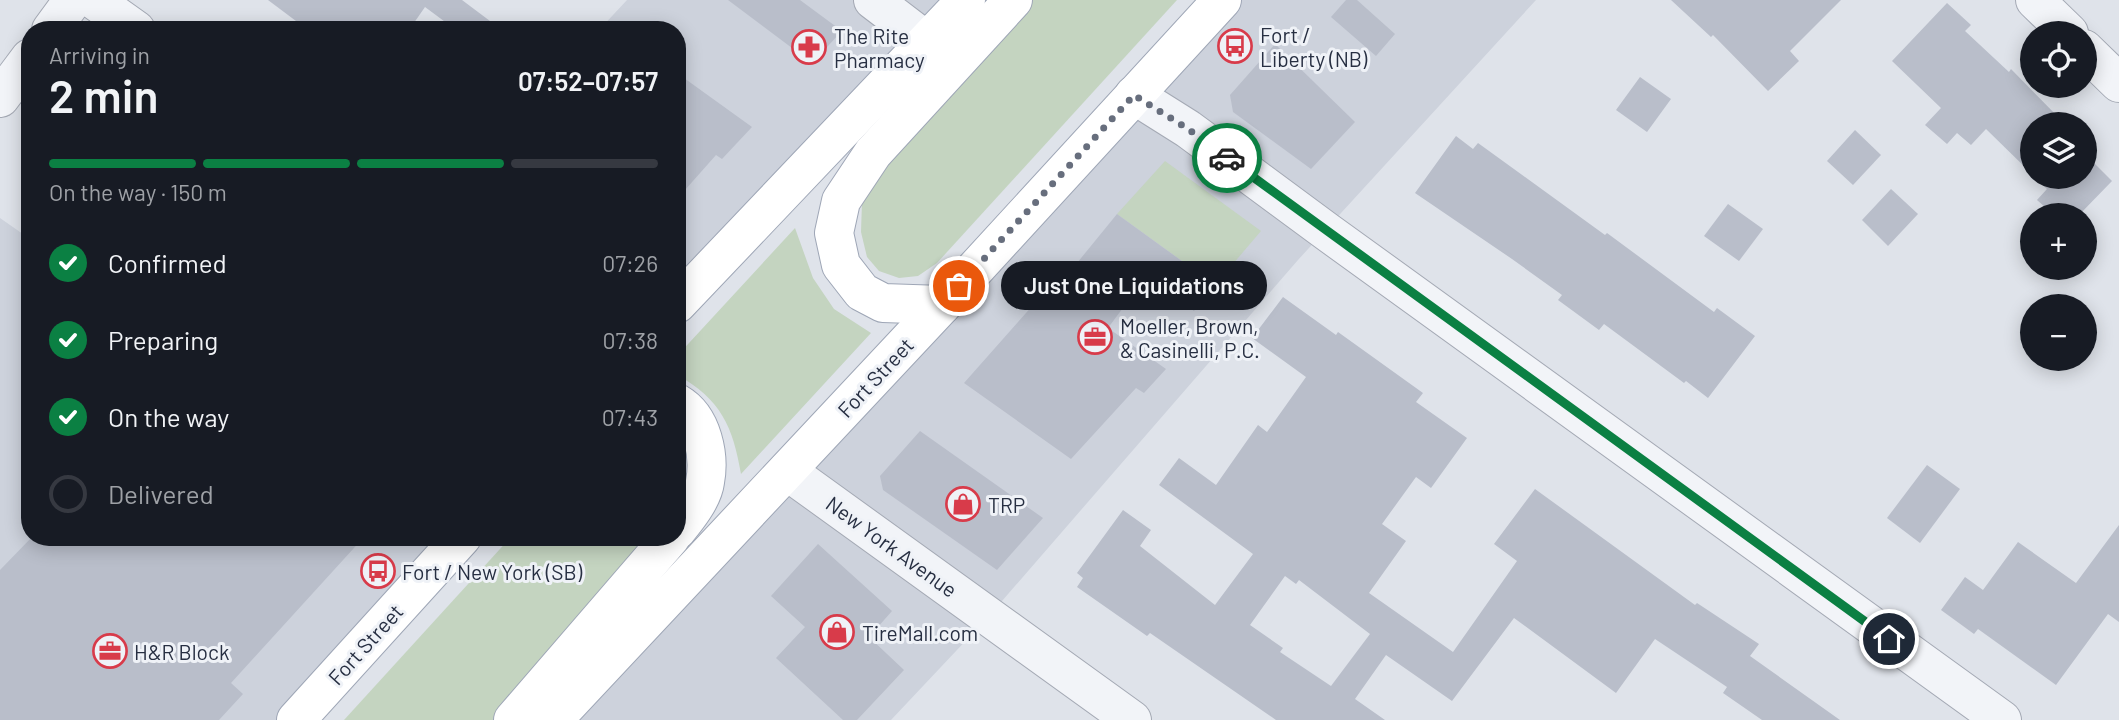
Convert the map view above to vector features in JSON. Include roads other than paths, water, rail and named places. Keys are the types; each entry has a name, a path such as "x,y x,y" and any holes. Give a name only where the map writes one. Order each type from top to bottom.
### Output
{"main road":[{"path":"686,295 966,0"},
{"path":"942,305 883,303 862,292 841,265 834,233 841,201 873,153 1013,0"},
{"name":"Fort Street","path":"553,720 942,305 1222,0"},
{"path":"686,413 698,426 707,454 705,485 686,518"},
{"name":"Fort Street","path":"296,720 454,546"},
{"path":"513,720 663,546"}],"street":[{"path":"58,21 73,0"},
{"path":"94,0 123,21"},
{"path":"873,0 928,42"},
{"path":"2035,0 2057,21"},
{"path":"2097,62 2119,83"},
{"path":"0,99 21,70"},
{"path":"1134,95 1188,129 2002,720"},
{"name":"New York Avenue","path":"787,471 1132,720"}],"place":[{"name":"Fort / Liberty (NB)","path":"1235,46"},
{"name":"The Rite Pharmacy","path":"809,47"},
{"name":"Just One Liquidations","path":"959,286"},
{"name":"Moeller, Brown, & Casinelli, P.C.","path":"1095,337"},
{"name":"TRP","path":"963,504"},
{"name":"Fort / New York (SB)","path":"378,571"},
{"name":"TireMall.com","path":"837,632"},
{"name":"H&R Block","path":"110,651"}]}
